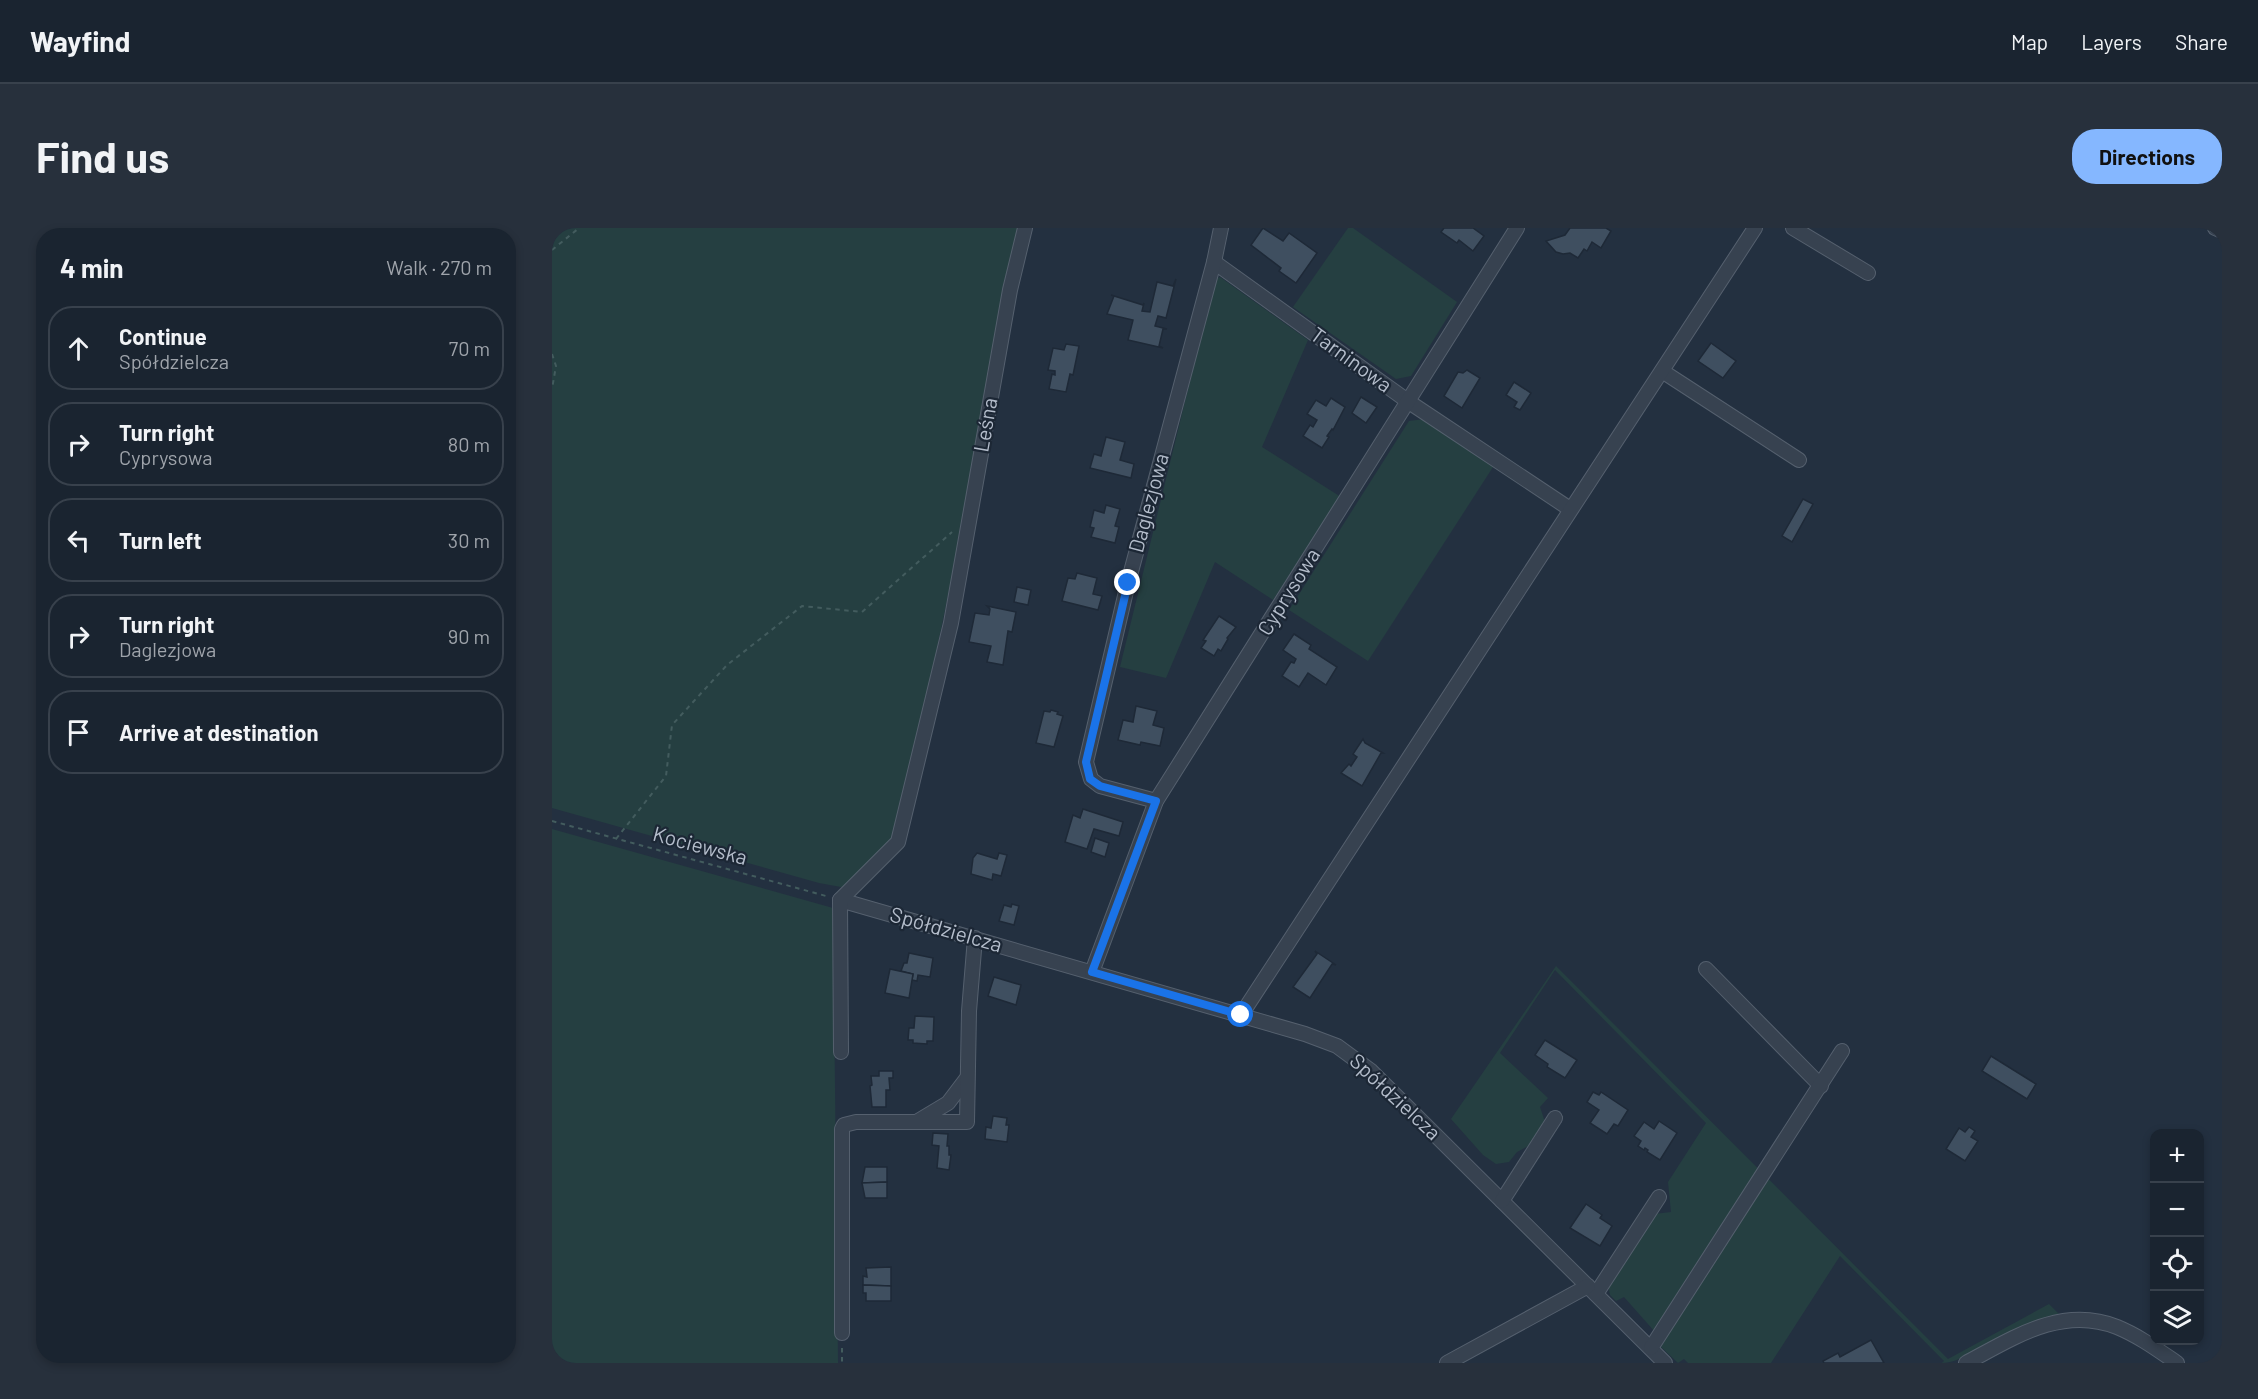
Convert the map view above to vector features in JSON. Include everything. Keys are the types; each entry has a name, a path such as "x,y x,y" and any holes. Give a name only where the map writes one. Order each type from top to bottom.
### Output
{"street":[{"name":"Leśna","path":"840,900 898,842 951,623 1010,290 1025,228"},
{"name":"Daglezjowa","path":"1156,801 1100,786 1090,779 1086,762 1125,594 1214,262 1221,228"},
{"name":"Cyprysowa","path":"1092,972 1156,801 1517,228"},
{"path":"1241,1015 1755,228"},
{"path":"1793,228 1868,273"},
{"path":"2215,228 2222,231"},
{"name":"Tarninowa","path":"1214,262 1409,402 1570,509"},
{"path":"1662,371 1799,460"},
{"path":"840,900 841,1052"},
{"name":"Spółdzielcza","path":"840,900 1241,1015 1324,1040 1346,1052 1371,1071 1665,1363"},
{"path":"842,1332 842,1129 844,1125 856,1122 966,1122 969,1011 975,938"},
{"path":"1706,969 1821,1086"},
{"path":"1651,1348 1842,1051"},
{"path":"915,1123 948,1103 967,1078"},
{"path":"1502,1201 1555,1118"},
{"path":"1447,1363 1592,1290 1659,1197"},
{"path":"1966,1363 2035,1327 2056,1322 2085,1320 2117,1327 2136,1336 2177,1363"}],"path":[{"path":"552,250 579,228"},
{"path":"552,354 556,366 552,389"},
{"path":"616,839 666,776 672,725 727,665 802,606 862,612 970,516"},
{"name":"Kociewska","path":"552,821 840,900"}],"green space":[{"path":"552,228 1021,228 983,427 897,841 852,889 819,883 552,808"},
{"path":"1348,228 1353,228 1457,302 1411,376 1396,379 1293,307"},
{"path":"1220,277 1308,340 1262,447 1341,497 1273,600 1215,562 1166,678 1120,667 1215,279"},
{"path":"1424,419 1493,467 1368,661 1289,610 1409,421"},
{"path":"552,829 833,908 838,1363 552,1363"},
{"path":"1556,966 1948,1359 2049,1304 2059,1314 2009,1332 1962,1358 1942,1363 1944,1361 1840,1256 1771,1363 1688,1363 1684,1359 1678,1363 1661,1347 1663,1341 1624,1297 1616,1301 1610,1295 1608,1284 1654,1214 1671,1212 1668,1182 1706,1123 1555,970 1500,1053 1548,1098 1540,1107 1545,1122 1532,1144 1517,1152 1509,1162 1496,1164 1483,1155 1451,1119"}],"building":[{"path":"1263,228 1283,241 1289,233 1317,253 1296,283 1251,245"},
{"path":"1444,228 1473,228 1484,236 1473,251 1459,240 1457,243 1441,232"},
{"path":"1570,228 1606,228 1611,231 1601,248 1592,242 1587,251 1584,249 1578,258 1570,253 1556,252 1546,241 1565,235"},
{"path":"1176,279 1166,318 1158,316 1155,326 1167,329 1163,329 1159,346 1163,348 1128,340 1133,320 1107,314 1114,296 1111,295 1143,305 1144,303 1142,311 1150,312 1157,282 1173,286"},
{"path":"1711,343 1736,361 1723,378 1698,361"},
{"path":"1066,344 1079,346 1073,375 1070,374 1066,392 1049,389 1052,374 1055,375 1055,371 1048,370 1053,348 1064,350"},
{"path":"1467,370 1480,378 1462,408 1444,396 1458,372 1463,373"},
{"path":"1514,382 1531,393 1520,410 1514,407 1517,402 1506,395"},
{"path":"1361,397 1377,407 1366,423 1352,413"},
{"path":"1331,398 1345,407 1322,448 1303,436 1310,425 1313,427 1317,420 1307,414 1316,400 1326,406"},
{"path":"1106,437 1125,442 1120,460 1134,464 1131,478 1090,468 1094,454 1101,456"},
{"path":"1803,499 1813,504 1792,542 1782,536"},
{"path":"1106,505 1120,509 1115,526 1119,527 1115,543 1091,537 1094,528 1090,527 1094,510 1104,513"},
{"path":"1077,573 1097,578 1093,594 1102,596 1098,610 1062,601 1068,578 1075,579"},
{"path":"1017,587 1031,590 1028,605 1014,602"},
{"path":"987,606 1016,612 1012,632 1008,631 1003,665 987,662 991,646 969,642 975,613 989,615 990,609"},
{"path":"1219,616 1236,627 1227,638 1221,651 1218,649 1214,656 1201,648 1206,641 1203,640"},
{"path":"1294,634 1311,645 1309,649 1337,667 1326,685 1308,673 1299,687 1282,676 1291,662 1294,663 1296,659 1283,650"},
{"path":"1136,706 1157,711 1153,725 1164,728 1160,746 1141,742 1140,745 1118,740 1123,720 1133,722"},
{"path":"1051,710 1063,716 1054,747 1036,743 1044,711 1050,712"},
{"path":"1363,739 1365,743 1383,753 1362,786 1341,773 1349,764 1351,766 1357,757 1353,754"},
{"path":"1083,809 1123,822 1119,836 1094,829 1087,849 1065,842 1073,815 1080,818"},
{"path":"1095,838 1109,843 1105,857 1091,852"},
{"path":"977,853 997,859 999,853 1007,855 1001,876 993,874 992,880 971,874 973,858"},
{"path":"1012,904 1019,906 1014,925 999,921 1004,905 1011,907"},
{"path":"1315,951 1336,965 1332,964 1310,998 1293,987 1317,954"},
{"path":"909,953 933,958 930,977 918,975 917,981 912,980 913,974 901,971 904,963 907,963"},
{"path":"890,969 913,974 909,998 885,993"},
{"path":"994,977 1021,985 1016,1005 988,996"},
{"path":"915,1016 934,1017 933,1041 927,1041 927,1044 913,1043 913,1040 908,1040 909,1028 914,1028"},
{"path":"1545,1040 1577,1060 1565,1078 1547,1067 1548,1064 1535,1055"},
{"path":"1991,1056 2036,1084 2027,1099 1982,1071"},
{"path":"879,1071 893,1071 893,1078 889,1078 890,1090 886,1090 886,1107 872,1107 871,1076 879,1076"},
{"path":"1593,1092 1599,1095 1601,1092 1628,1110 1618,1126 1614,1124 1607,1134 1590,1123 1599,1110 1587,1102"},
{"path":"993,1116 1007,1118 1006,1125 1009,1125 1007,1142 985,1139 986,1127 991,1128"},
{"path":"1659,1121 1677,1133 1660,1160 1647,1152 1645,1148 1644,1150 1638,1146 1641,1141 1634,1136 1644,1122 1654,1129"},
{"path":"1969,1127 1975,1131 1971,1137 1978,1141 1965,1161 1946,1149 1959,1128 1965,1132"},
{"path":"933,1133 948,1134 947,1146 949,1146 949,1155 951,1155 949,1170 937,1168 939,1146 932,1145"},
{"path":"865,1167 887,1167 887,1182 862,1183"},
{"path":"887,1182 887,1198 865,1198 862,1183"},
{"path":"1586,1204 1602,1215 1600,1218 1612,1226 1600,1246 1570,1228"},
{"path":"891,1267 891,1286 863,1285 863,1276 867,1277 866,1268"},
{"path":"863,1285 891,1286 891,1301 866,1301"},
{"path":"1871,1340 1884,1363 1824,1363 1823,1361 1838,1353 1840,1357"}],"route":[{"path":"1128,583 1086,762 1090,779 1100,786 1156,801 1092,972 1241,1015"}]}
